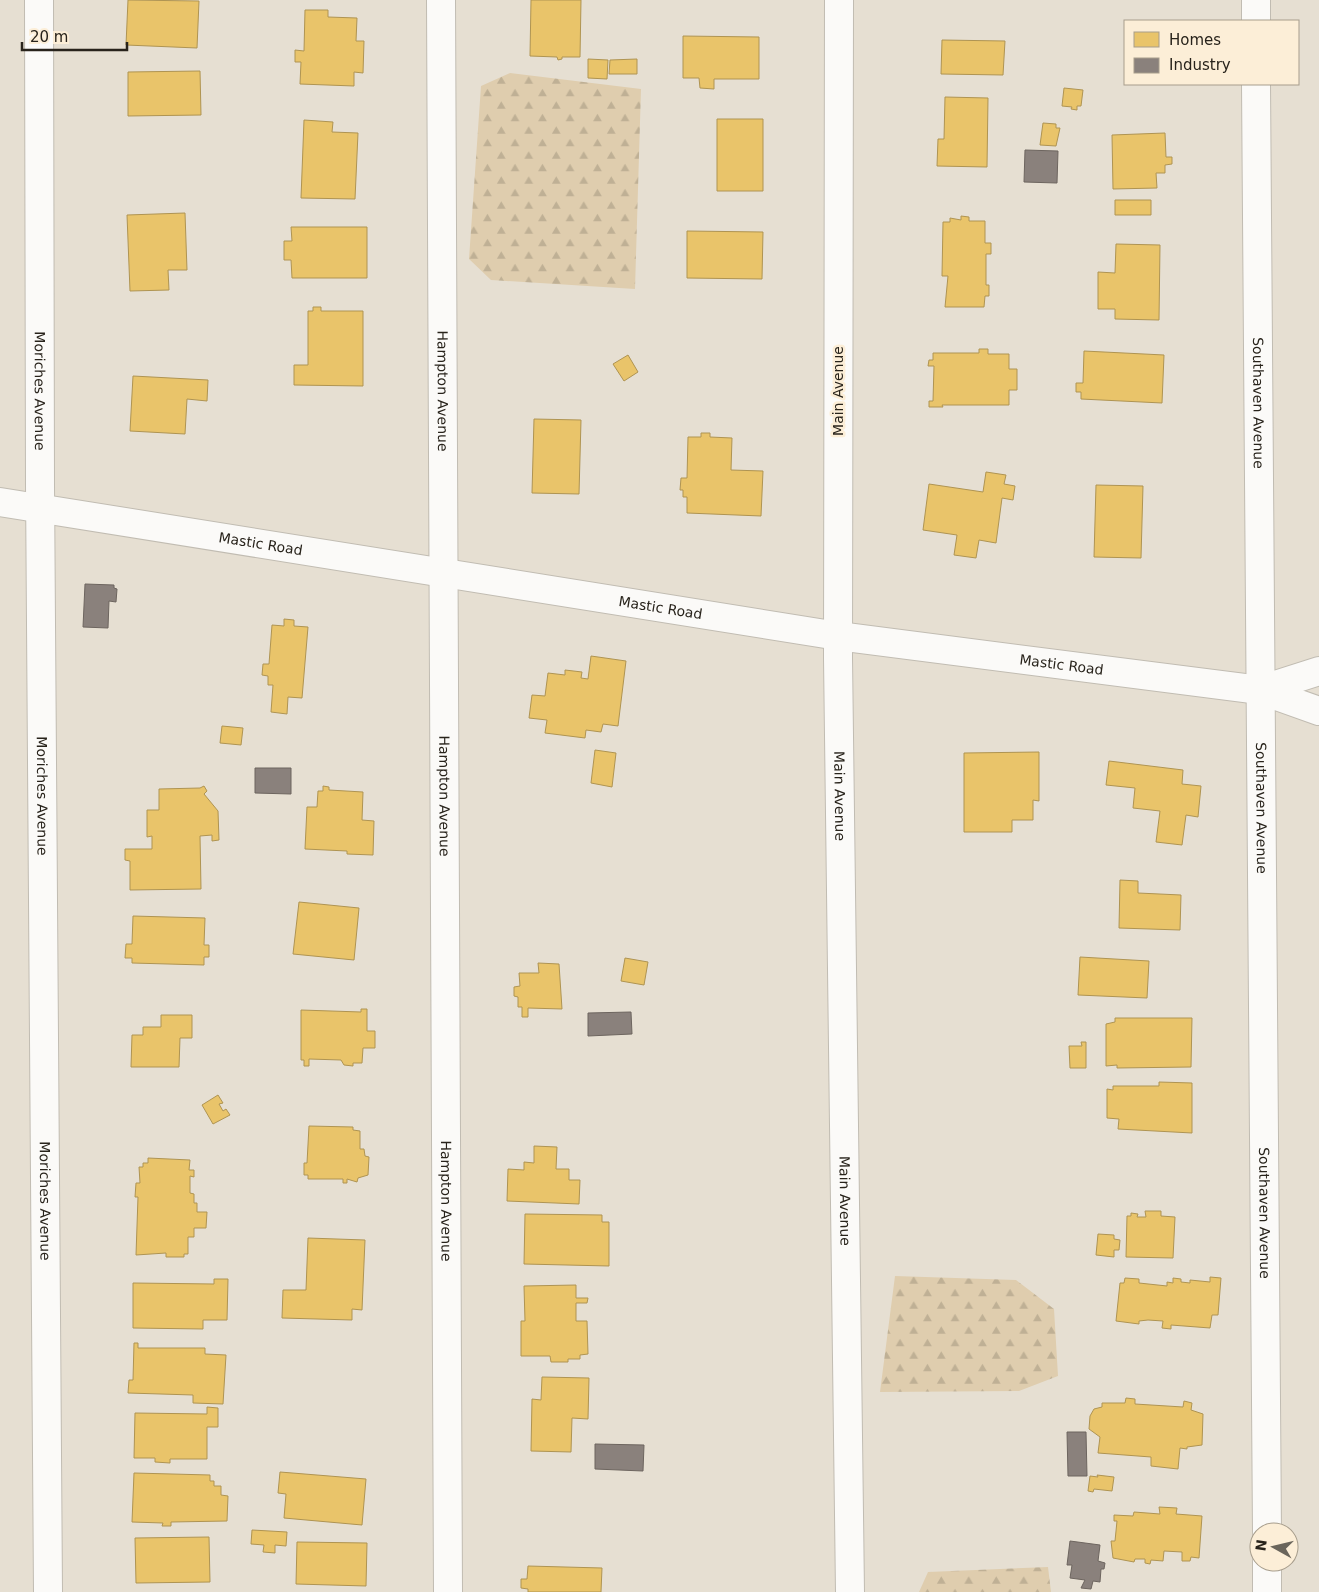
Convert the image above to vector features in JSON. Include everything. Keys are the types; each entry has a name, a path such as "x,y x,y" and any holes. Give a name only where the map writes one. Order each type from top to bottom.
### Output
{"street":[{"name":"Moriches Avenue","path":"39,0 40,509 48,1592"},
{"name":"Hampton Avenue","path":"441,0 448,1592"},
{"name":"Main Avenue","path":"839,0 838,636 850,1592"},
{"path":"1256,0 1256,20"},
{"name":"Southaven Avenue","path":"1256,85 1267,1522"},
{"name":"Mastic Road","path":"0,502 838,636 1260,690 1319,711"},
{"path":"1260,690 1319,671"},
{"path":"1267,1572 1267,1592"}],"green space":[{"path":"510,73 641,89 635,289 491,280 469,259 481,86"},
{"path":"895,1276 1016,1280 1054,1309 1058,1376 1019,1391 880,1392"},
{"path":"1048,1567 1051,1592 919,1592 928,1572"}],"building: Homes":[{"path":"128,0 199,1 197,48 126,45"},
{"path":"531,0 581,0 580,57 562,57 562,59 558,60 557,57 530,56"},
{"path":"305,10 328,10 328,17 357,18 356,41 364,41 363,73 354,72 354,86 300,84 301,62 295,62 295,50 304,51"},
{"path":"683,36 759,37 759,79 714,79 714,89 700,88 699,78 683,78"},
{"path":"942,40 1005,41 1003,75 941,74"},
{"path":"588,59 608,60 607,79 588,78"},
{"path":"637,59 637,74 609,74 610,60"},
{"path":"200,71 201,115 128,116 128,72"},
{"path":"1064,88 1083,90 1081,106 1077,106 1077,110 1071,109 1072,107 1062,106"},
{"path":"945,97 988,98 987,167 937,166 938,139 944,139"},
{"path":"717,119 763,119 763,191 717,191"},
{"path":"304,120 333,122 332,132 358,133 355,199 301,198"},
{"path":"1043,123 1056,124 1056,128 1060,128 1056,146 1040,145"},
{"path":"1165,133 1166,157 1172,157 1172,164 1165,165 1165,173 1156,173 1157,188 1113,189 1112,135"},
{"path":"1115,200 1151,200 1151,215 1115,215"},
{"path":"185,213 187,270 168,270 169,290 130,291 127,215"},
{"path":"961,216 969,217 969,221 985,221 985,243 991,243 991,254 986,254 986,285 989,285 989,296 985,296 984,307 945,307 948,276 942,276 943,222 950,222 950,218 961,220"},
{"path":"291,227 367,227 367,278 292,278 291,260 284,260 284,241 292,241"},
{"path":"687,231 763,232 762,279 687,278"},
{"path":"1116,244 1160,245 1159,320 1115,319 1115,309 1098,309 1098,272 1115,273"},
{"path":"313,307 321,307 321,311 363,311 363,386 294,385 294,365 308,365 308,311 313,311"},
{"path":"979,349 988,349 988,354 1009,354 1009,369 1017,369 1017,390 1009,390 1009,405 942,405 943,407 929,407 929,401 933,401 934,366 928,366 929,360 933,360 933,353 979,353"},
{"path":"1084,351 1164,355 1162,403 1081,399 1081,392 1076,392 1076,383 1083,383"},
{"path":"628,355 638,372 624,381 613,364"},
{"path":"133,376 208,380 207,401 187,399 185,434 130,431"},
{"path":"534,419 581,420 579,494 532,493"},
{"path":"701,433 710,433 710,437 732,438 731,470 763,471 761,516 687,513 687,497 683,497 683,490 680,490 681,478 687,478 688,437 701,437"},
{"path":"986,472 1006,475 1004,484 1015,486 1013,500 1002,498 996,543 979,540 976,558 954,555 957,535 923,530 929,484 983,492"},
{"path":"1096,485 1143,486 1141,558 1094,557"},
{"path":"284,619 294,620 294,626 308,627 302,698 288,697 287,714 271,712 273,685 268,685 268,676 262,675 263,664 269,664 272,625 284,626"},
{"path":"591,656 626,661 618,726 603,724 601,732 586,730 585,738 545,733 547,720 529,718 532,695 545,696 548,673 565,675 565,670 582,672 581,678 588,679"},
{"path":"222,726 243,728 241,745 220,743"},
{"path":"595,750 616,753 612,787 591,783"},
{"path":"1039,752 1039,801 1033,800 1033,820 1012,820 1012,832 964,832 964,753"},
{"path":"1109,761 1183,770 1182,784 1201,786 1198,817 1186,815 1182,845 1156,842 1160,811 1133,808 1135,788 1106,785"},
{"path":"204,786 207,791 204,794 218,811 219,840 212,841 212,835 200,836 201,889 130,890 130,861 125,860 125,849 152,849 152,836 147,837 147,810 159,810 159,789 200,788"},
{"path":"323,786 329,787 329,790 363,792 362,820 374,821 373,855 347,854 347,851 305,849 307,807 317,807 318,791 323,791"},
{"path":"1120,880 1138,881 1138,893 1181,895 1180,930 1119,928"},
{"path":"299,902 359,908 354,960 293,954"},
{"path":"133,916 205,918 204,945 209,945 209,957 204,957 204,965 132,963 132,958 125,958 126,944 132,944"},
{"path":"1080,957 1149,961 1147,998 1078,995"},
{"path":"625,958 648,962 644,985 621,981"},
{"path":"538,963 559,964 562,1009 528,1008 528,1017 522,1017 522,1007 518,1007 518,997 514,996 514,987 520,986 519,973 539,973"},
{"path":"361,1009 367,1009 367,1031 375,1031 375,1048 363,1048 362,1063 353,1063 353,1066 344,1065 341,1060 309,1059 309,1066 304,1066 304,1060 301,1060 301,1010 361,1012"},
{"path":"161,1015 192,1015 192,1038 180,1038 179,1067 131,1067 132,1035 143,1035 143,1027 161,1027"},
{"path":"1115,1018 1192,1018 1191,1067 1117,1068 1117,1065 1106,1066 1106,1024 1115,1022"},
{"path":"1081,1042 1086,1042 1086,1068 1070,1068 1069,1046 1082,1046"},
{"path":"1159,1082 1192,1083 1192,1133 1118,1129 1119,1119 1107,1118 1107,1089 1113,1090 1113,1086 1159,1086"},
{"path":"218,1095 223,1103 219,1104 223,1111 226,1109 230,1115 213,1124 202,1105"},
{"path":"309,1126 353,1127 353,1130 360,1131 360,1149 364,1149 365,1156 369,1157 368,1175 358,1178 357,1182 347,1179 347,1183 343,1183 343,1179 308,1179 308,1175 304,1175 304,1163 307,1163"},
{"path":"534,1146 557,1147 556,1169 569,1169 569,1180 580,1180 579,1204 507,1201 508,1169 524,1170 524,1162 534,1163"},
{"path":"148,1158 190,1160 189,1170 194,1170 194,1177 190,1176 190,1193 194,1194 197,1212 207,1212 206,1228 194,1228 194,1237 188,1237 188,1254 184,1254 184,1257 166,1257 166,1253 136,1255 138,1197 135,1197 136,1183 140,1183 139,1167 143,1167 143,1163 148,1163"},
{"path":"1145,1211 1161,1211 1161,1216 1175,1217 1173,1258 1126,1257 1127,1216 1131,1216 1131,1213 1138,1214 1137,1217 1146,1217"},
{"path":"525,1214 602,1215 602,1222 609,1222 609,1266 524,1264"},
{"path":"1098,1234 1114,1235 1114,1239 1120,1240 1119,1250 1114,1250 1114,1257 1096,1255"},
{"path":"308,1238 365,1240 362,1310 352,1309 352,1320 282,1318 283,1290 306,1290"},
{"path":"1210,1277 1221,1278 1218,1315 1212,1315 1210,1328 1171,1325 1171,1329 1162,1328 1163,1321 1139,1321 1139,1324 1116,1321 1120,1283 1124,1283 1125,1278 1139,1279 1139,1283 1167,1286 1167,1282 1173,1283 1173,1278 1181,1279 1181,1282 1190,1283 1190,1280 1210,1282"},
{"path":"214,1279 228,1279 227,1320 203,1320 203,1329 133,1328 133,1283 214,1284"},
{"path":"576,1285 576,1298 588,1298 587,1303 576,1303 576,1321 587,1321 588,1354 580,1355 580,1359 568,1359 568,1362 551,1362 550,1356 521,1356 521,1321 525,1321 524,1286"},
{"path":"134,1343 138,1343 138,1348 205,1348 205,1354 226,1355 223,1404 193,1403 193,1395 128,1393 129,1380 133,1380"},
{"path":"542,1377 589,1378 588,1419 572,1418 571,1452 531,1451 532,1399 541,1400"},
{"path":"1126,1398 1135,1399 1135,1404 1183,1407 1184,1401 1192,1403 1191,1410 1203,1414 1202,1445 1187,1447 1187,1449 1180,1448 1178,1469 1151,1466 1151,1457 1098,1453 1100,1437 1089,1429 1090,1416 1094,1409 1102,1407 1102,1403 1125,1403"},
{"path":"207,1407 218,1408 218,1427 207,1427 207,1459 170,1459 170,1463 155,1462 155,1458 134,1458 135,1413 207,1414"},
{"path":"280,1472 366,1479 362,1525 284,1518 286,1494 278,1493"},
{"path":"134,1473 210,1475 210,1481 214,1481 214,1486 221,1486 221,1495 228,1496 227,1521 171,1522 171,1526 162,1526 163,1523 132,1522"},
{"path":"1097,1475 1114,1477 1112,1491 1094,1489 1093,1492 1088,1491 1090,1476 1098,1477"},
{"path":"1159,1507 1177,1508 1176,1514 1202,1516 1199,1558 1191,1557 1190,1561 1182,1561 1182,1552 1164,1551 1163,1561 1151,1560 1150,1564 1145,1563 1145,1559 1135,1559 1134,1562 1113,1558 1111,1541 1115,1541 1117,1521 1114,1521 1114,1515 1133,1516 1134,1512 1160,1514"},
{"path":"252,1530 287,1532 286,1546 275,1545 275,1553 263,1552 264,1545 251,1544"},
{"path":"209,1537 210,1582 136,1583 135,1538"},
{"path":"297,1542 367,1543 366,1586 296,1584"},
{"path":"528,1566 602,1568 601,1592 528,1592 528,1589 521,1588 521,1579 527,1579"}],"building: Industry":[{"path":"1025,150 1058,151 1057,183 1024,182"},
{"path":"85,584 114,585 114,588 117,589 116,602 109,601 108,628 83,627"},
{"path":"255,768 291,768 291,794 255,793"},
{"path":"631,1012 632,1034 588,1036 588,1013"},
{"path":"1067,1432 1086,1432 1087,1476 1068,1476"},
{"path":"595,1444 644,1445 643,1471 595,1469"},
{"path":"1070,1541 1100,1545 1098,1561 1105,1563 1104,1569 1101,1569 1100,1582 1093,1581 1091,1589 1081,1588 1085,1580 1070,1578 1072,1565 1067,1565"}]}
